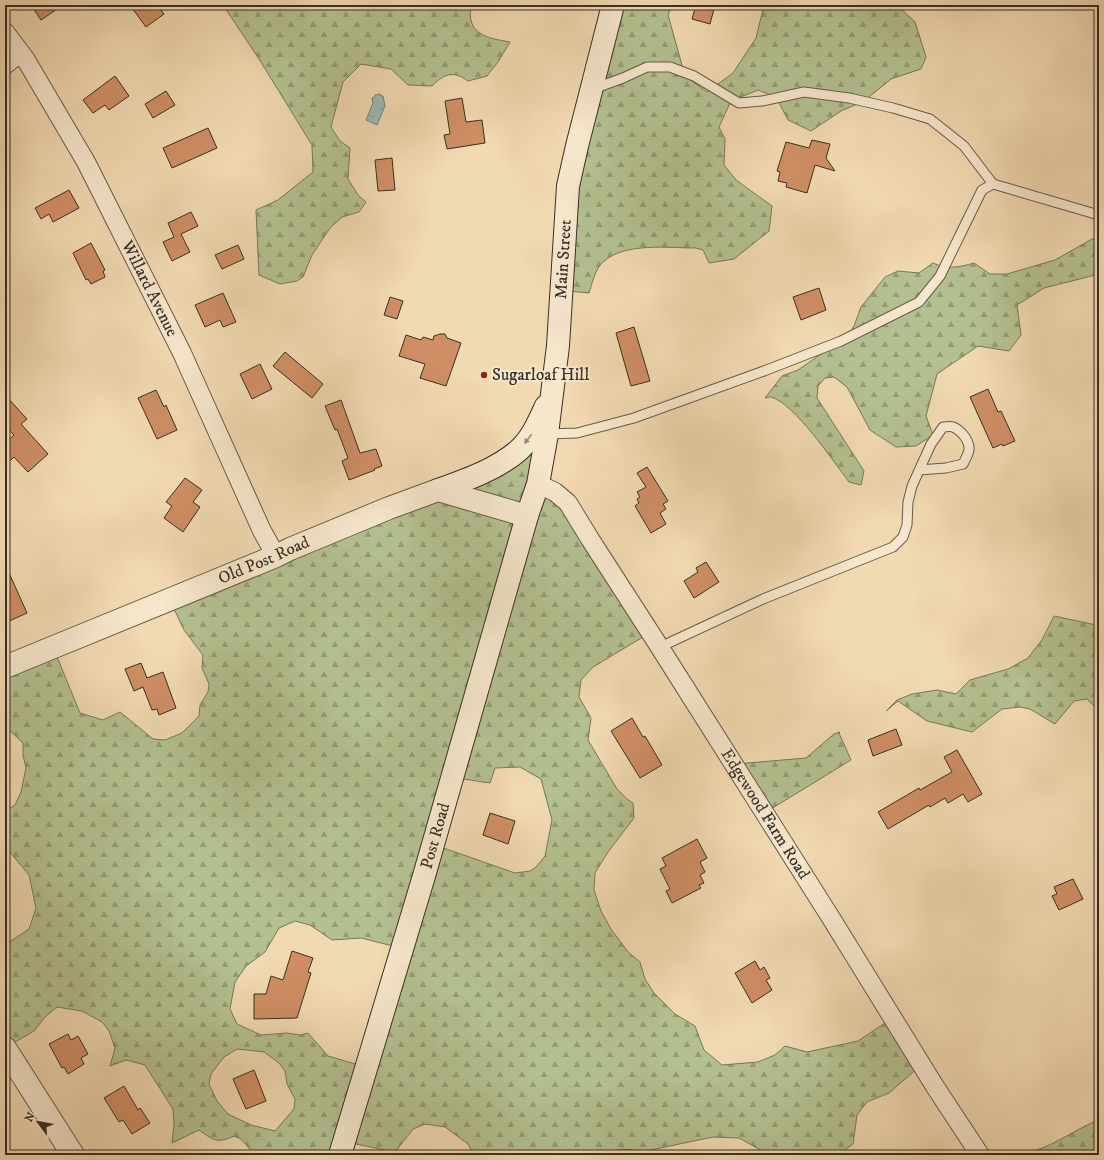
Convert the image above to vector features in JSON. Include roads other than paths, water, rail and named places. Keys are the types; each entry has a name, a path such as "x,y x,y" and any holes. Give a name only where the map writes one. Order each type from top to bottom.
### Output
{"main road":[{"name":"Main Street","path":"527,516 538,484 548,434 558,346 568,186 613,5"},
{"name":"Old Post Road","path":"5,667 389,508 461,482 501,464 521,448 535,430 552,393"},
{"path":"438,490 527,516"},
{"name":"Post Road","path":"340,1155 426,869 483,668 516,560 527,516"},
{"path":"7,1056 72,1155"}],"street":[{"name":"Willard Avenue","path":"5,32 20,53 86,162 182,353 262,532 276,556"},
{"path":"5,65 20,53"},
{"name":"Edgewood Farm Road","path":"538,484 555,492 568,502 980,1155"}],"lane":[{"path":"591,90 648,67 670,67 694,76 739,103 762,101 804,92 849,98 893,108 930,119 964,146 993,184 1099,215"},
{"path":"548,434 577,433 634,418 764,371 841,341 919,302 940,276 982,190 993,184"},
{"path":"660,646 763,599 893,547 903,537 907,525 908,502 911,491 919,470 931,444 943,427 952,427 961,432 967,440 970,448 963,464 946,468 919,470"}],"water":[{"path":"380,94 383,96 385,106 377,125 366,120 373,103 372,98 375,97 375,95"}],"place":[{"name":"Sugarloaf Hill","path":"484,375"}]}
